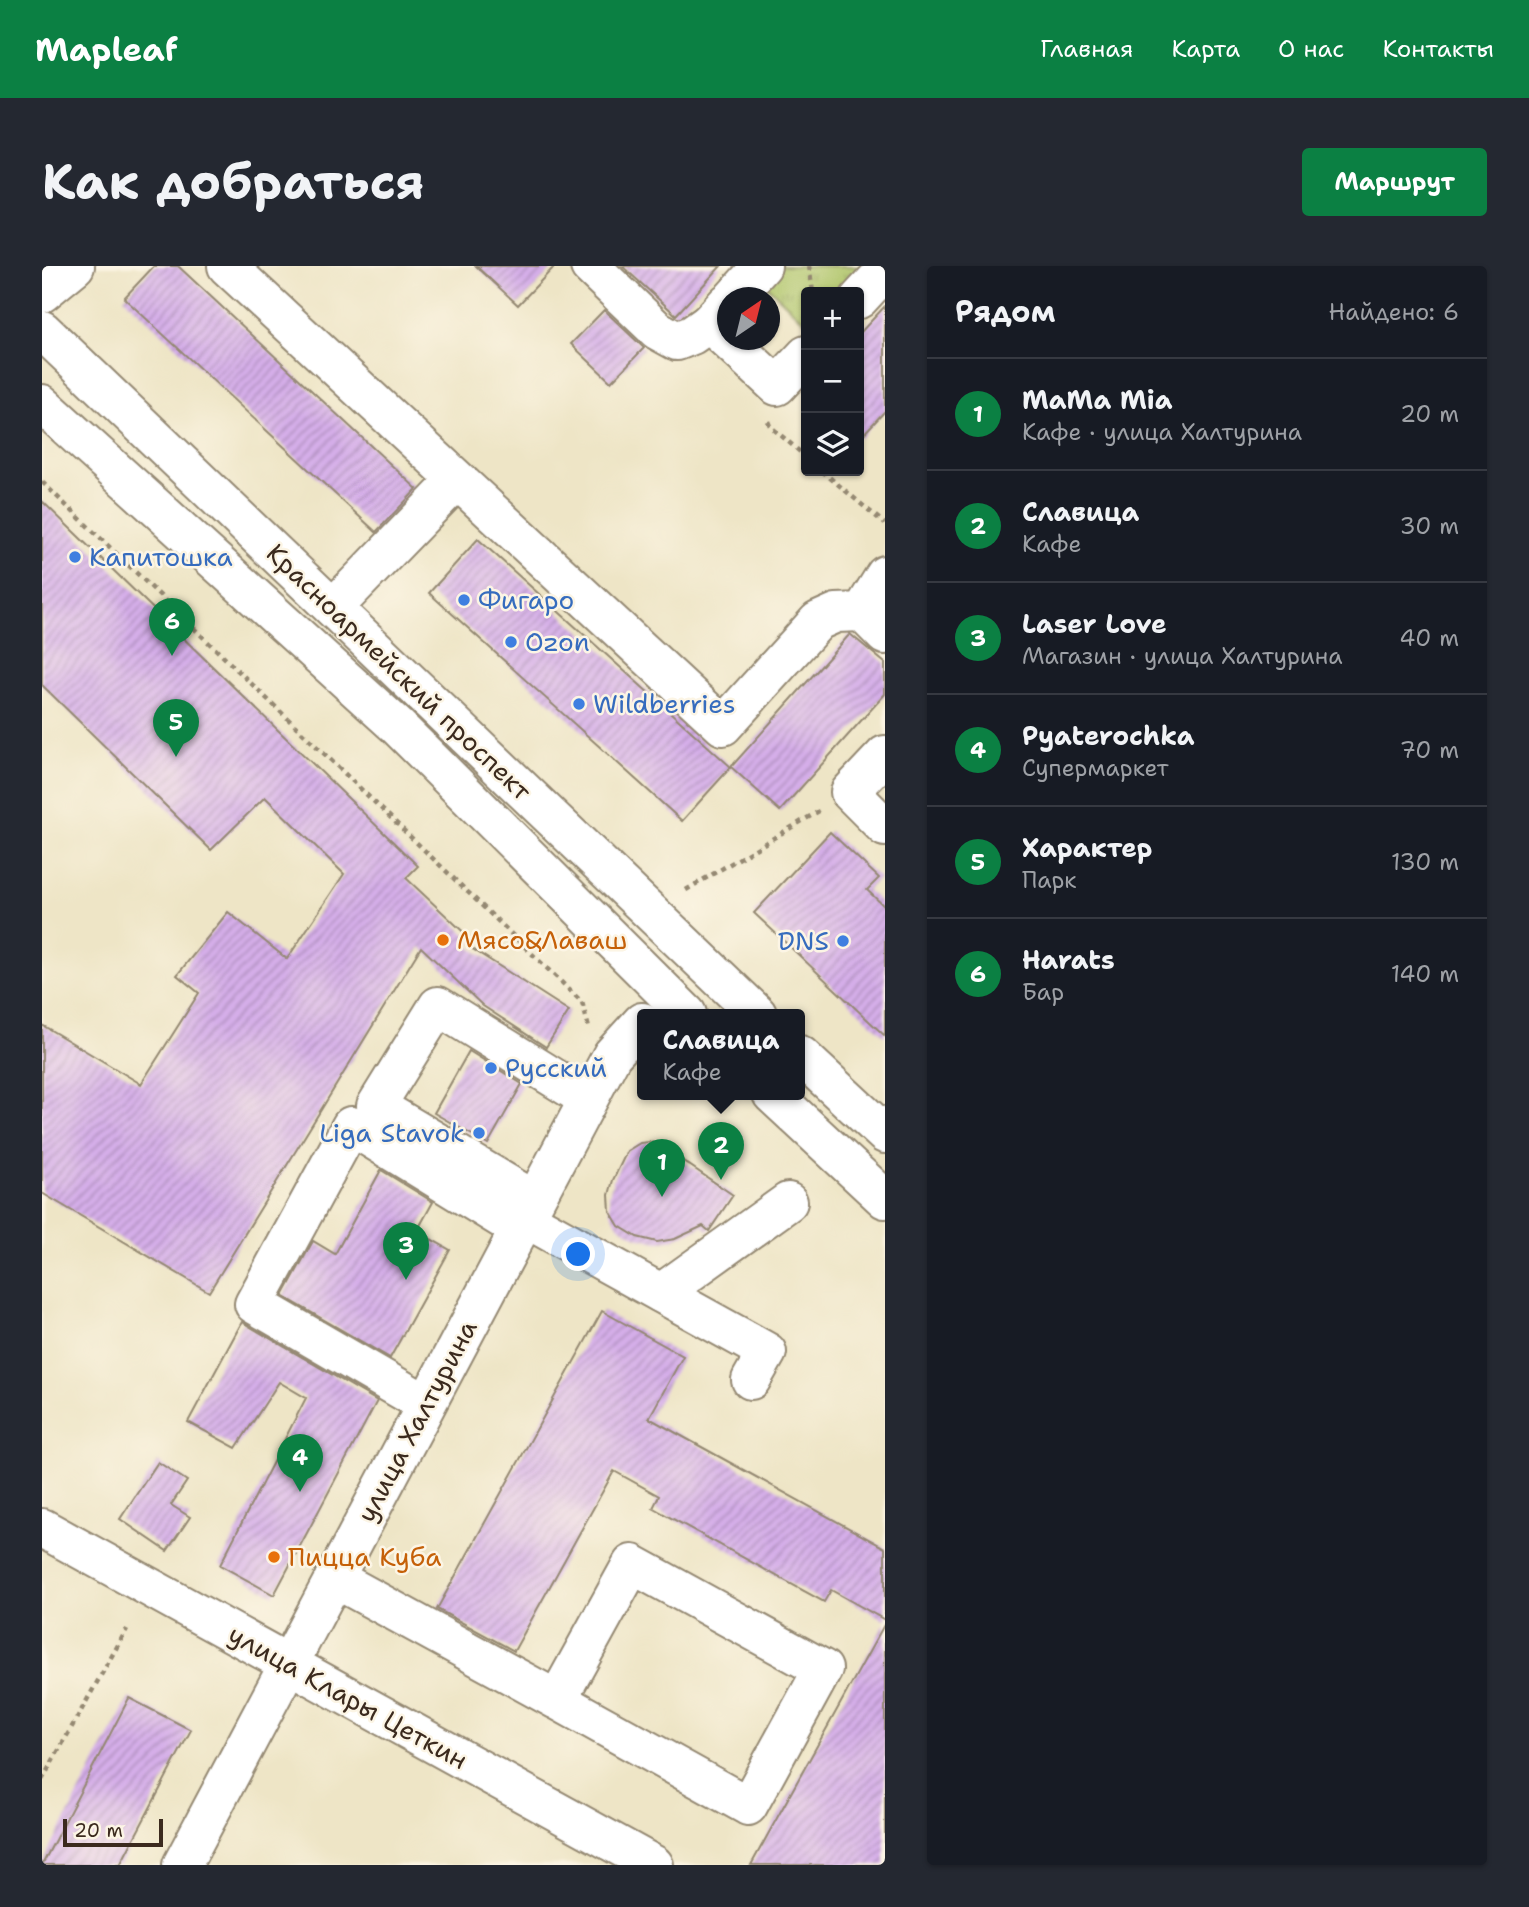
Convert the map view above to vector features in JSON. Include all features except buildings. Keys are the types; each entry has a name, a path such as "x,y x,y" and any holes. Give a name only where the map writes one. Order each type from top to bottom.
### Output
{"main road":[{"path":"42,293 75,266"},
{"path":"227,266 723,726 818,621 836,613 874,623 885,575"},
{"path":"590,266 657,330 677,341 692,335 717,313"},
{"path":"742,287 762,266"},
{"path":"864,294 885,271"},
{"name":"Красноармейский проспект","path":"42,330 752,1009"},
{"path":"752,350 777,386 801,360"},
{"name":"Красноармейский проспект","path":"43,408 397,726 660,1009"},
{"path":"332,608 456,481"},
{"path":"885,755 850,792 885,827"},
{"path":"526,1216 376,1106 438,1006 589,1098"},
{"name":"улица Халтурина","path":"182,1865 612,1055 637,1033"},
{"path":"805,1059 883,1127"},
{"path":"778,1100 885,1199"},
{"path":"426,1404 254,1304 351,1126 526,1216 767,1352 751,1380"},
{"path":"661,1293 788,1202"},
{"name":"улица Клары Цеткин","path":"42,1528 654,1865"},
{"path":"334,1578 748,1806 823,1669 632,1564 557,1700"}],"path":[{"path":"809,266 812,287"},
{"path":"828,476 885,524"},
{"path":"42,482 582,1002 590,1031"},
{"path":"686,890 850,792"},
{"path":"42,1780 127,1629"}],"green space":[{"path":"779,266 865,266 845,287 801,287 801,318 780,298 780,287 768,287 763,282"}],"place":[{"name":"Капитошка","path":"75,557"},
{"name":"Фигаро","path":"464,600"},
{"name":"Ozon","path":"511,642"},
{"name":"Harats","path":"172,656"},
{"name":"Wildberries","path":"579,704"},
{"name":"Характер","path":"176,757"},
{"name":"Мясо&Лаваш","path":"443,940"},
{"name":"DNS","path":"843,941"},
{"name":"Русский","path":"491,1068"},
{"name":"Liga Stavok","path":"479,1133"},
{"name":"Славица","path":"721,1180"},
{"name":"MaMa Mia","path":"662,1197"},
{"name":"Laser Love","path":"406,1280"},
{"name":"Pyaterochka","path":"300,1492"},
{"name":"Пицца Куба","path":"274,1557"}]}
